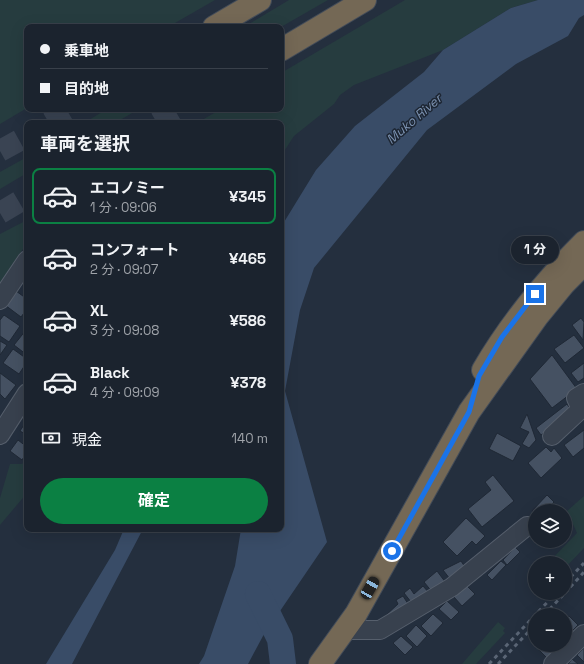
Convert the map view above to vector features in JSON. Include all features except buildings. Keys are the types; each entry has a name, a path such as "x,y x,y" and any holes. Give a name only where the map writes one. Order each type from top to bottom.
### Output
{"highway":[{"path":"219,24 260,0"},
{"path":"284,48 365,0"},
{"path":"469,412 479,376 502,337 554,272 584,242"},
{"path":"320,664 356,614 469,412 537,317 564,284 584,265"}],"street":[{"path":"0,300 24,264"},
{"path":"552,436 581,409 576,398 584,393"},
{"path":"0,435 24,398"},
{"path":"344,630 380,630 452,587 527,526"},
{"path":"554,664 584,634"}],"green space":[{"path":"0,0 215,0 173,24 24,24 24,110 0,124"},
{"path":"289,0 328,0 284,25 284,24 249,24"},
{"path":"405,0 538,0 511,8 443,50 354,85 340,95 334,104 294,136 284,151 284,120 202,120 216,112 284,112 284,71"},
{"path":"102,112 134,112 120,120 89,120"},
{"path":"24,159 24,175 0,189 0,172"},
{"path":"24,222 24,247 0,283 0,234"},
{"path":"24,462 24,497 0,525 0,498 10,464 22,464"},
{"path":"584,496 584,548 572,561 572,556 555,556 562,548 572,548 572,538 577,533 572,522 572,507"},
{"path":"498,622 505,628 503,631 505,633 476,664 462,664"}],"water":[{"name":"Muko River","path":"538,0 584,0 584,15 579,18 568,36 516,64 427,130 314,268 300,310 285,391 327,542 263,636 248,664 199,664 204,656 235,566 241,532 284,532 284,222 316,170 355,126 424,72 443,50 511,8"},
{"path":"123,532 141,532 72,664 46,664 115,550"}],"waterway":[{"path":"258,594 280,639 283,664"}],"tunnel":[{"path":"54,120 68,112"},
{"path":"162,120 176,112"},
{"path":"0,151 24,138"},
{"path":"0,213 24,199"}],"railway":[{"path":"572,576 584,563"},
{"path":"572,585 584,572"},
{"path":"489,664 549,600"},
{"path":"551,608 558,600"},
{"path":"498,664 528,632"}],"route":[{"path":"392,551 469,412 479,376 502,337 535,294"}]}
